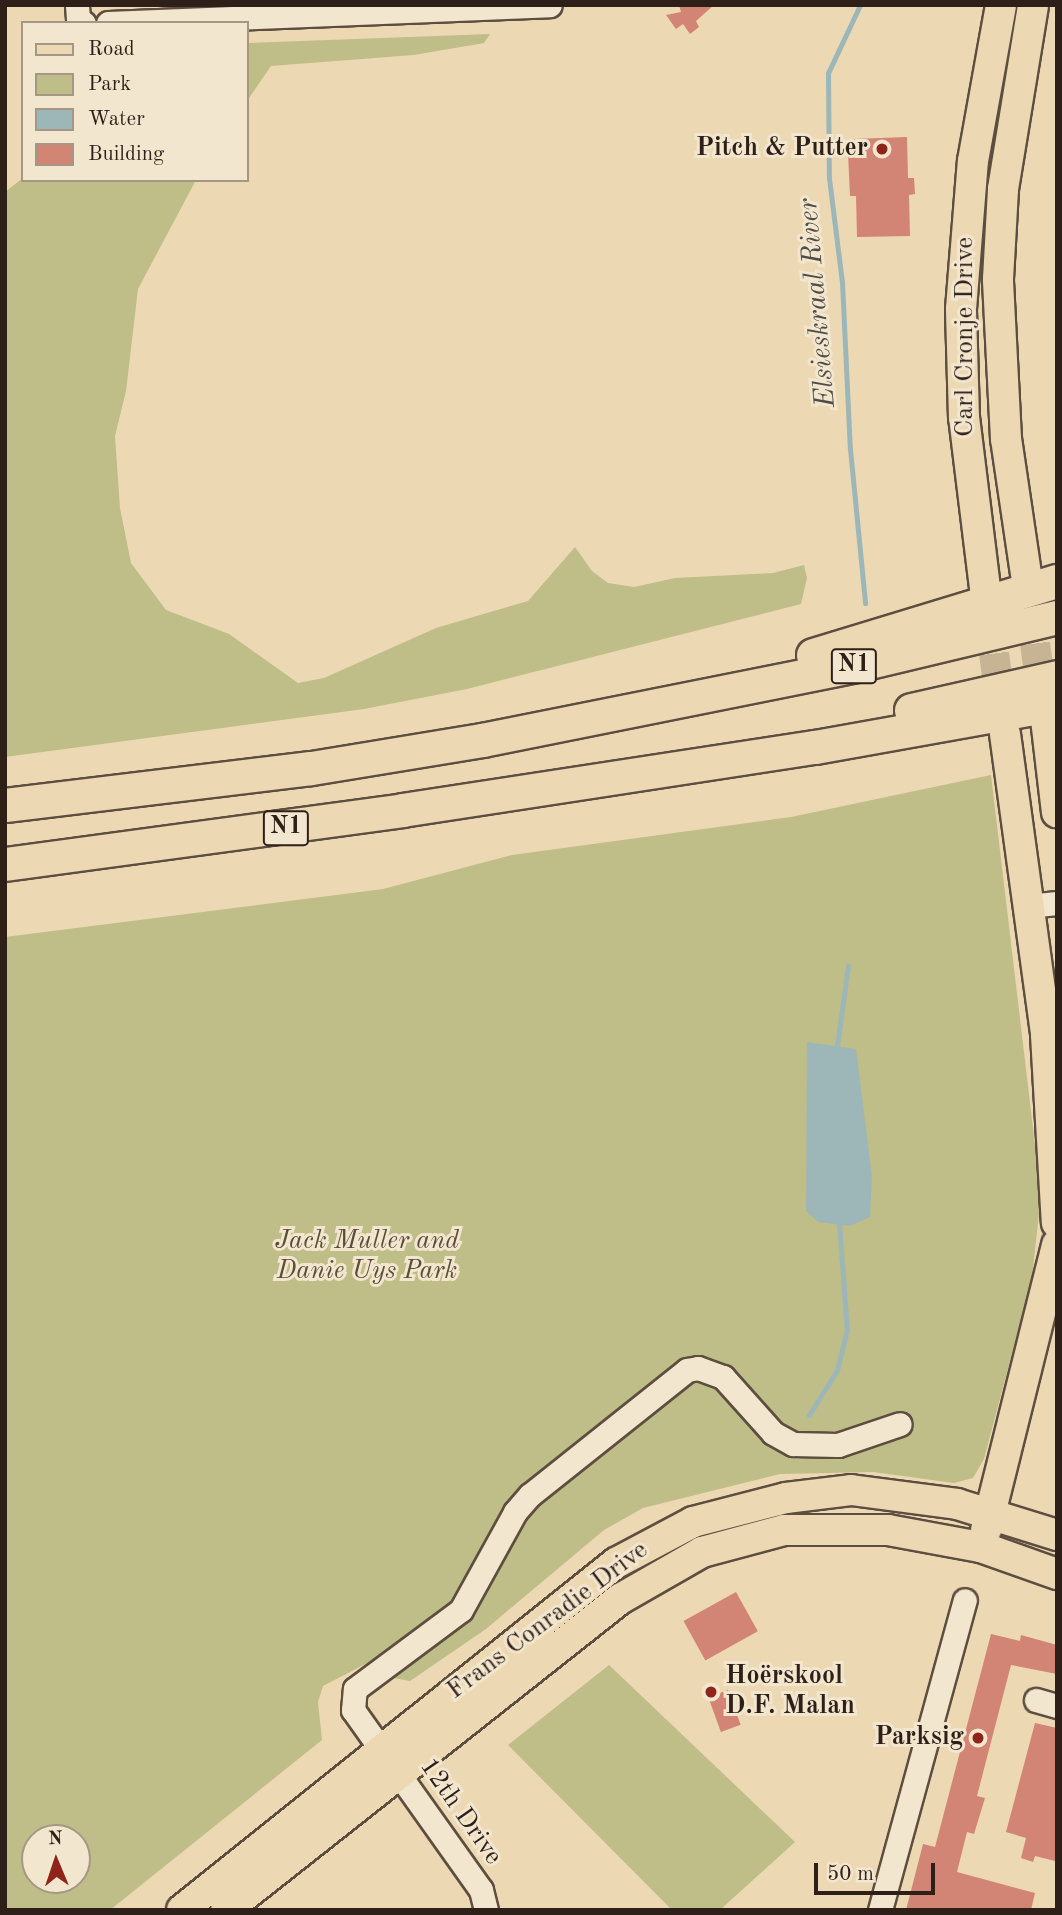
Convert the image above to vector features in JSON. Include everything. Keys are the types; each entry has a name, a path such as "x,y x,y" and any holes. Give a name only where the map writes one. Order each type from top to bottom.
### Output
{"highway":[{"path":"651,707 1041,577"},
{"name":"N1","path":"5,804 311,768 651,707 861,664 1057,617"},
{"name":"N1","path":"5,864 181,844 566,783 1057,677"},
{"path":"566,783 1051,712"}],"main road":[{"name":"Carl Cronje Drive","path":"985,587 964,418 961,309 973,161 1001,5"},
{"name":"Carl Cronje Drive","path":"1033,5 1003,189 998,279 1006,439 1041,577"},
{"path":"1051,712 1057,812"},
{"path":"1004,734 1042,905 1046,1035 1057,1223"},
{"path":"981,1547 1057,1245"},
{"name":"Frans Conradie Drive","path":"181,1910 616,1563 693,1522 786,1498 851,1490 991,1512 1057,1535"},
{"name":"Frans Conradie Drive","path":"226,1910 620,1599 702,1552 784,1530 888,1530 981,1547 1057,1574"}],"street":[{"path":"77,5 78,19 81,21"},
{"path":"157,21 550,5"},
{"name":"12th Drive","path":"486,1910 481,1890 353,1710 355,1689 461,1610 515,1512 530,1495 687,1370 708,1370 723,1377 773,1433 793,1444 838,1446 900,1424"},
{"path":"880,1910 965,1600"}],"green space":[{"path":"490,34 484,43 414,55 271,66 248,100 248,43"},
{"path":"21,180 21,182 195,182 138,289 126,391 115,436 120,508 131,563 166,610 229,634 298,683 324,678 436,628 528,601 575,547 592,571 608,583 634,587 675,578 773,573 804,565 807,578 801,604 467,689 364,709 5,757 5,192"},
{"name":"Jack Muller and Danie Uys Park","path":"991,775 1041,1195 1032,1278 984,1459 973,1478 954,1483 873,1472 780,1474 643,1508 604,1530 486,1629 410,1681 388,1677 373,1660 323,1686 318,1702 322,1740 110,1910 5,1910 5,937 383,889 512,855 791,817"},
{"path":"609,1665 795,1842 720,1910 672,1910 508,1745"}],"water":[{"path":"807,1042 856,1049 872,1177 870,1217 850,1226 818,1222 806,1211"}],"building":[{"path":"679,5 714,5 696,21 699,27 690,34 683,24 676,29 666,15 681,12"},
{"path":"907,137 908,178 914,178 915,194 909,195 910,236 857,237 856,196 850,196 848,153 854,152 854,139"},
{"path":"736,1592 758,1631 705,1660 684,1621"},
{"path":"991,1634 1020,1641 1021,1635 1057,1645 1057,1674 1011,1665 977,1796 985,1798 974,1834 967,1832 957,1872 1035,1893 1031,1910 906,1910 923,1844 935,1847"},
{"path":"728,1690 741,1725 721,1732 708,1697"},
{"path":"1035,1723 1057,1728 1055,1861 1035,1856 1033,1862 1021,1858 1026,1838 1006,1832"}],"waterway":[{"name":"Elsieskraal River","path":"860,5 828,73 829,178 842,282 850,449 865,603"},
{"name":"Elsieskraal River","path":"837,1046 848,966"},
{"name":"Elsieskraal River","path":"809,1415 837,1370 847,1330 839,1224"}],"tunnel":[{"path":"1029,599 1043,702"},
{"path":"988,609 1002,713"}],"place":[{"name":"Pitch & Putter","path":"882,149"},
{"name":"Hoërskool D.F. Malan","path":"711,1692"},
{"name":"Parksig","path":"978,1738"}]}
